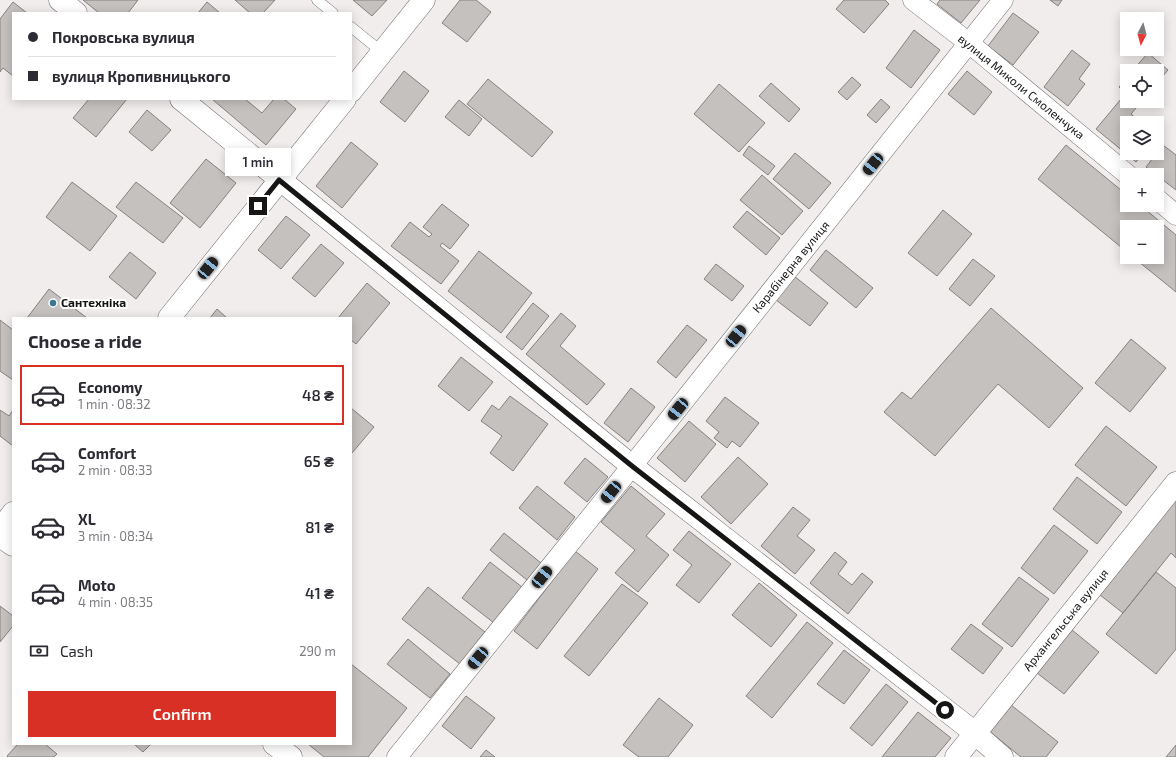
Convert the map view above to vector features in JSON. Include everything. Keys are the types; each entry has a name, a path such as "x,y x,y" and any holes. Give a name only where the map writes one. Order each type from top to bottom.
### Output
{"street":[{"path":"60,0 75,12"},
{"path":"352,90 424,0"},
{"name":"вулиця Миколи Смоленчука","path":"913,0 969,43 1120,168"},
{"name":"Карабінерна вулиця","path":"397,757 632,466 1003,0"},
{"path":"182,100 632,466 1002,757"},
{"path":"170,317 344,100"},
{"path":"1164,205 1176,215"},
{"name":"Архангельська вулиця","path":"956,757 1176,483"},
{"path":"0,530 12,515"},
{"path":"0,536 12,544"},
{"path":"275,745 291,757"}],"lane":[{"path":"317,0 332,12"},
{"path":"352,28 382,52"}],"building":[{"path":"83,0 138,0 129,12 98,12"},
{"path":"235,0 275,0 264,12 249,12"},
{"path":"353,0 387,0 372,16"},
{"path":"460,0 476,0 491,12 467,42 442,23"},
{"path":"844,0 885,0 889,4 864,33 836,9"},
{"path":"940,0 980,0 961,23 937,4"},
{"path":"1050,0 1062,0 1058,6"},
{"path":"13,2 26,12 12,12 12,75 3,68 0,72 0,19"},
{"path":"207,2 219,12 199,12"},
{"path":"1013,13 1039,32 1013,65 988,46"},
{"path":"914,30 940,50 911,88 886,68"},
{"path":"1072,50 1090,64 1079,79 1085,84 1068,106 1044,87"},
{"path":"1145,56 1152,56 1161,64 1138,64"},
{"path":"1164,67 1168,70 1164,75"},
{"path":"404,71 429,91 405,122 380,102"},
{"path":"967,71 992,92 974,115 948,94"},
{"path":"852,77 861,85 847,100 838,92"},
{"path":"488,79 553,132 532,157 467,104"},
{"path":"771,83 800,109 789,122 759,96"},
{"path":"719,84 765,123 739,152 694,114"},
{"path":"881,99 890,107 876,123 867,115"},
{"path":"88,100 126,100 96,137 73,118"},
{"path":"213,100 246,100 262,113 273,100 285,100 296,109 266,145"},
{"path":"459,100 482,119 469,136 445,117"},
{"path":"1120,100 1120,108 1136,108 1131,114 1133,116 1120,116 1120,149 1096,129"},
{"path":"147,110 171,130 152,151 129,132"},
{"path":"351,142 378,164 342,208 316,186"},
{"path":"1066,145 1120,189 1120,212 1148,212 1158,220 1120,220 1120,246 1038,179"},
{"path":"749,146 775,166 768,175 743,155"},
{"path":"1164,146 1176,155 1176,190 1164,181 1164,168 1146,167 1151,160 1164,160"},
{"path":"795,153 831,183 809,209 773,179"},
{"path":"206,159 236,183 200,228 170,203"},
{"path":"762,175 803,211 782,235 740,200"},
{"path":"72,182 117,216 90,251 46,217"},
{"path":"136,182 183,218 163,243 116,207"},
{"path":"442,204 469,225 450,249 442,243 440,246 459,261 441,284 391,246 410,222 429,237 432,234 423,227"},
{"path":"943,210 972,234 937,276 908,253"},
{"path":"747,211 780,238 766,255 733,227"},
{"path":"286,216 310,235 281,269 258,250"},
{"path":"1164,225 1176,235 1176,292 1142,264 1164,264"},
{"path":"321,244 344,263 315,297 292,278"},
{"path":"826,250 873,288 856,308 810,270"},
{"path":"479,251 532,293 501,333 448,291"},
{"path":"130,252 156,273 136,299 109,277"},
{"path":"973,259 995,276 970,306 949,289"},
{"path":"716,264 744,286 732,301 704,279"},
{"path":"794,276 828,303 810,326 776,300"},
{"path":"367,283 390,303 356,344 352,341 352,317 339,317"},
{"name":"Сантехніка","path":"49,289 86,317 28,317"},
{"path":"533,303 549,316 522,350 506,337"},
{"path":"991,308 1083,388 1049,428 998,384 935,456 884,412 902,392 911,399"},
{"path":"217,309 226,317 211,317"},
{"path":"561,313 576,326 560,346 605,384 587,405 526,354"},
{"path":"0,320 12,329 12,379 0,371"},
{"path":"687,325 707,340 676,378 657,362"},
{"path":"1131,339 1166,368 1130,412 1095,383"},
{"path":"461,357 493,382 469,411 438,386"},
{"path":"631,388 655,407 628,442 604,423"},
{"path":"510,396 548,424 513,471 490,453 502,436 481,421 492,405 499,410"},
{"path":"725,397 759,423 740,447 732,441 727,448 714,438 719,432 706,421"},
{"path":"352,409 374,427 352,453"},
{"path":"0,410 9,416 12,412 12,445 0,436"},
{"path":"689,421 716,444 685,482 657,458"},
{"path":"1106,426 1157,467 1126,506 1075,465"},
{"path":"738,457 768,484 731,524 701,497"},
{"path":"585,458 608,477 587,502 564,483"},
{"path":"1077,477 1122,512 1097,544 1053,509"},
{"path":"537,486 575,517 557,540 519,508"},
{"path":"631,486 665,514 646,536 669,555 638,592 615,573 635,550 601,522"},
{"path":"1176,499 1176,558 1171,553 1123,613 1100,595"},
{"path":"793,507 810,520 797,536 815,550 795,574 761,546"},
{"path":"1054,525 1088,551 1054,594 1021,568"},
{"path":"689,531 731,564 699,603 676,585 692,565 673,550"},
{"path":"504,533 541,563 527,580 490,550"},
{"path":"575,551 598,569 537,649 514,631"},
{"path":"835,552 847,562 838,574 852,585 862,573 873,582 848,614 810,583"},
{"path":"490,562 522,587 494,623 462,598"},
{"path":"1156,572 1176,588 1176,649 1156,674 1106,634"},
{"path":"1019,577 1049,599 1012,647 982,624"},
{"path":"759,583 797,615 771,647 732,615"},
{"path":"622,584 648,603 589,676 564,656"},
{"path":"428,587 485,632 460,664 402,619"},
{"path":"0,606 12,615 12,627 0,642"},
{"path":"807,622 833,643 772,718 746,696"},
{"path":"971,624 1003,648 983,674 951,649"},
{"path":"1072,630 1099,652 1064,694 1037,673"},
{"path":"408,639 450,674 430,698 387,664"},
{"path":"844,650 870,670 844,704 817,684"},
{"path":"352,665 407,708 368,757 324,757 309,745 352,745"},
{"path":"886,684 908,702 872,746 850,728"},
{"path":"466,696 495,718 471,749 442,726"},
{"path":"659,698 693,725 668,757 639,757 623,745"},
{"path":"1011,705 1058,742 1046,757 1021,757 989,731"},
{"path":"918,712 951,738 935,757 882,757"},
{"path":"17,745 46,745 57,754 54,757 7,756"},
{"path":"135,745 150,745 143,752"},
{"path":"1176,745 1176,757 1166,757"},
{"path":"486,750 495,757 480,757"}],"place":[{"name":"Сантехніка","path":"53,303"}],"route":[{"path":"258,206 279,180 632,466 945,710"}]}
